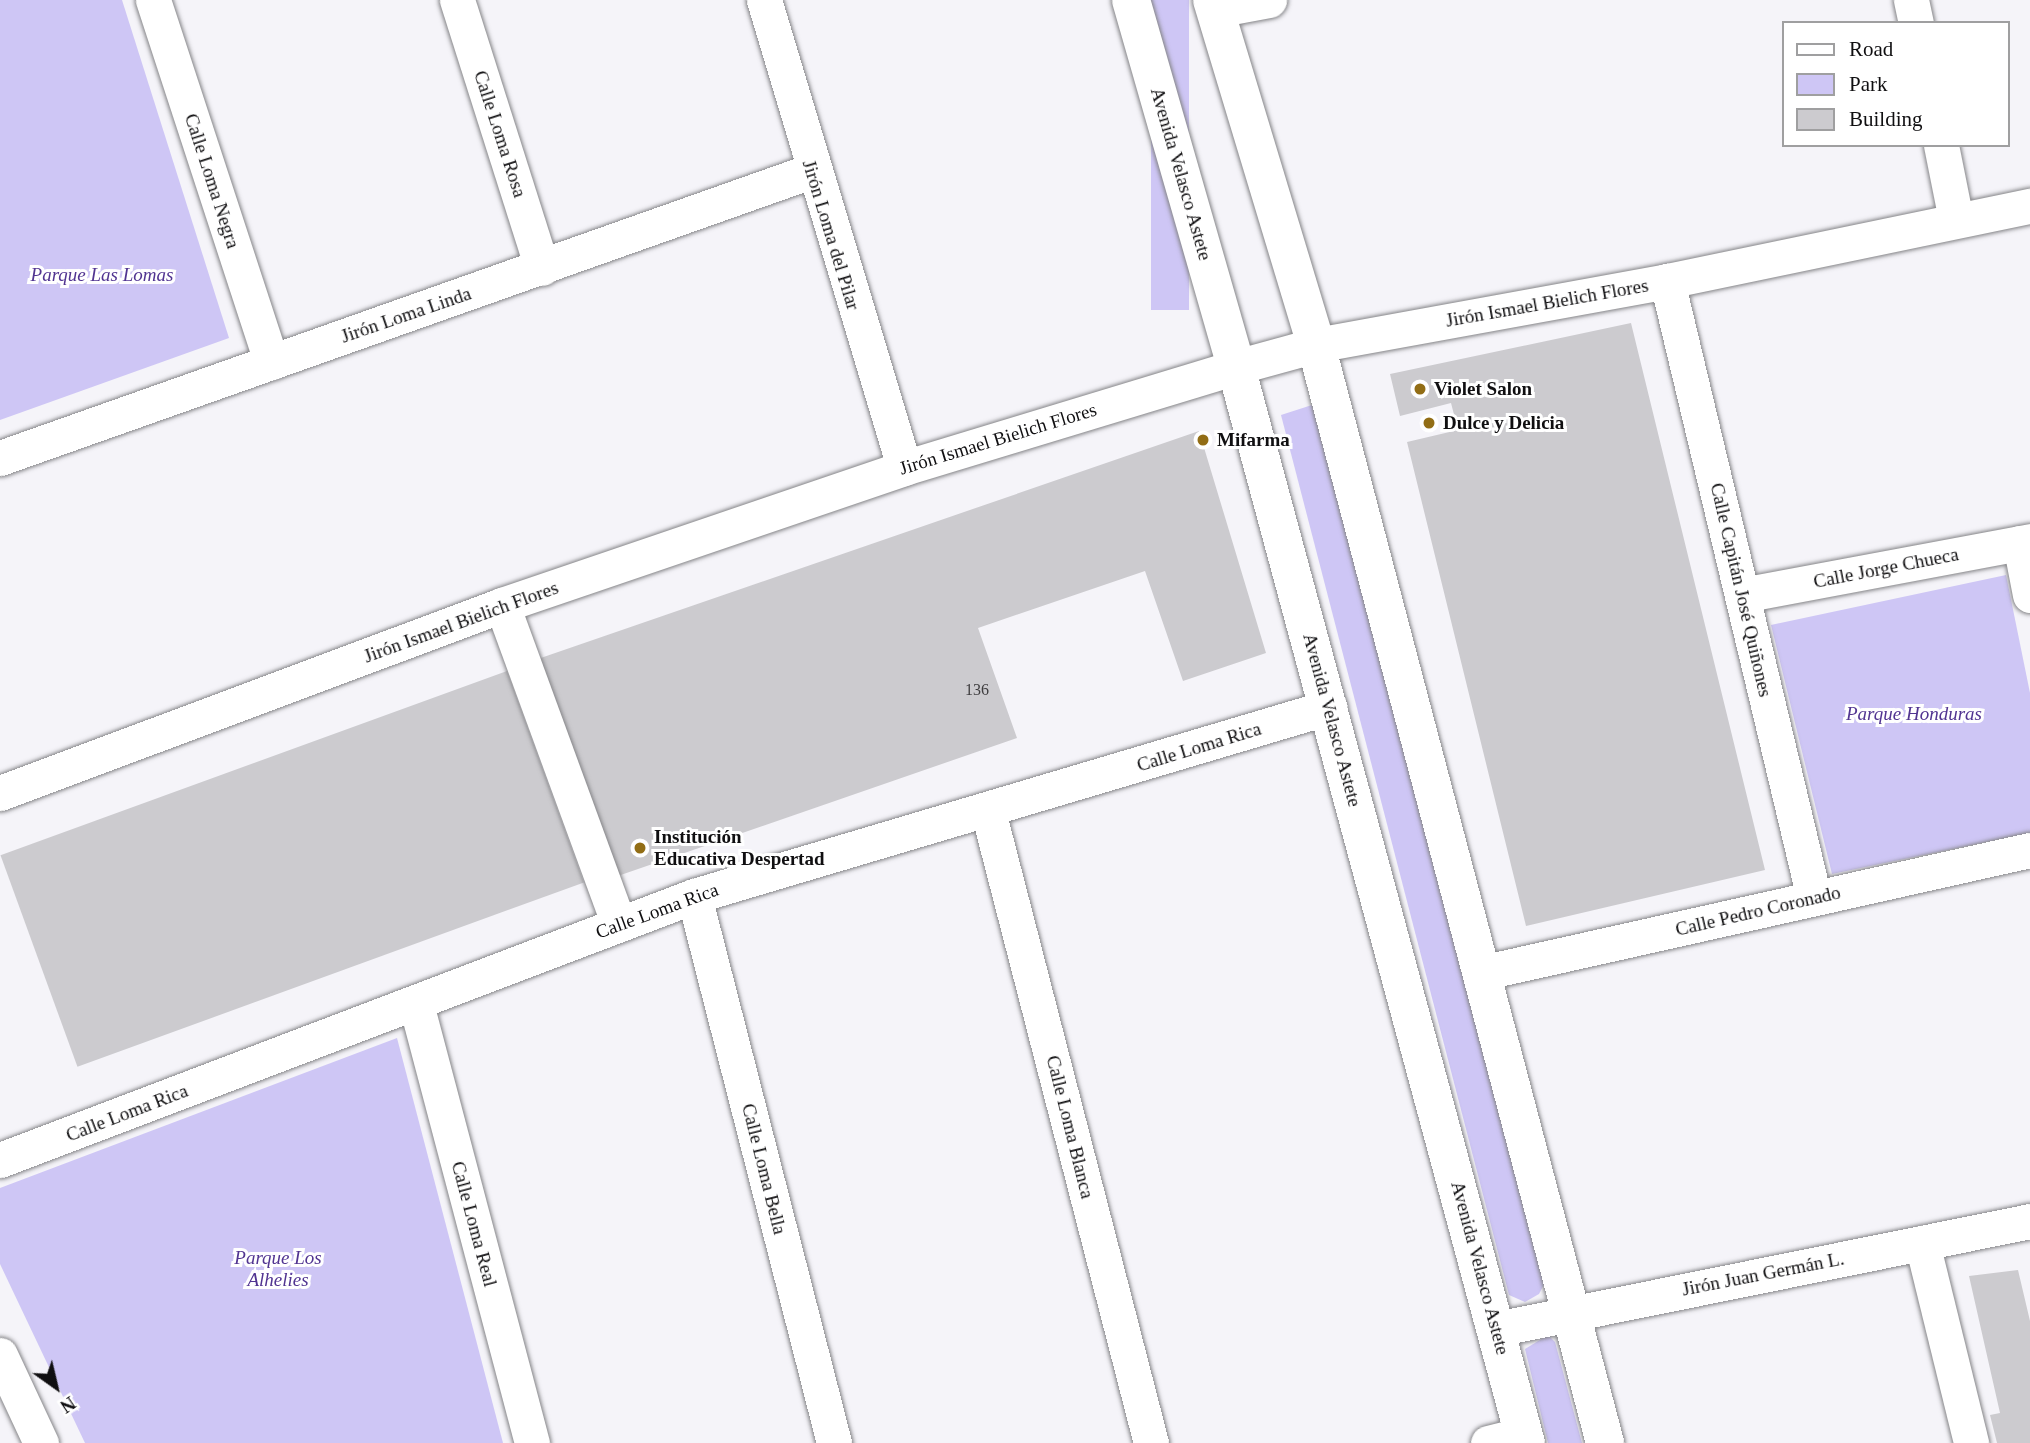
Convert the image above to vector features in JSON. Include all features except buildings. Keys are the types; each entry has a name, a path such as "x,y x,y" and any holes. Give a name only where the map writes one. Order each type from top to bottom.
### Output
{"main road":[{"name":"Avenida Velasco Astete","path":"1131,0 1236,367 1496,1329 1513,1440"},
{"path":"1214,5 1315,345 1485,972 1605,1443"}],"street":[{"name":"Calle Loma Negra","path":"153,0 271,362"},
{"name":"Calle Loma Rosa","path":"457,0 542,268"},
{"name":"Jirón Loma del Pilar","path":"764,0 811,171 904,468"},
{"path":"1214,5 1269,0"},
{"path":"1911,0 1916,21"},
{"path":"1941,147 1956,220"},
{"name":"Jirón Loma Linda","path":"0,458 811,171"},
{"name":"Jirón Ismael Bielich Flores","path":"0,793 502,605 904,468 1236,367 1315,345 1667,281 2030,206"},
{"name":"Calle Capitán José Quiñones","path":"1667,281 1814,898"},
{"path":"2025,542 2030,595"},
{"name":"Calle Jorge Chueca","path":"1742,595 2025,542"},
{"path":"502,605 619,924"},
{"name":"Calle Loma Rica","path":"0,1160 416,1004 694,896 988,811 1329,707"},
{"name":"Calle Loma Blanca","path":"988,811 1152,1443"},
{"name":"Calle Pedro Coronado","path":"1485,972 2030,850"},
{"name":"Calle Loma Bella","path":"694,896 834,1443"},
{"name":"Calle Loma Real","path":"416,1004 532,1443"},
{"name":"Jirón Juan Germán L.","path":"1496,1329 2030,1221"},
{"path":"1923,1243 1971,1443"},
{"path":"0,1354 41,1443"}],"green space":[{"name":"Parque Las Lomas","path":"0,0 122,0 229,338 0,420"},
{"path":"1151,0 1189,0 1189,310 1151,310"},
{"path":"1312,405 1548,1277 1539,1294 1525,1302 1509,1295 1281,415"},
{"name":"Parque Honduras","path":"2006,575 2030,693 2030,833 1832,874 1771,625"},
{"name":"Parque Los Alhelies","path":"397,1038 503,1443 85,1443 0,1264 0,1188"},
{"path":"1548,1335 1555,1342 1582,1443 1548,1443 1525,1349"}],"place":[{"name":"Violet Salon","path":"1420,389"},
{"name":"Dulce y Delicia","path":"1429,423"},
{"name":"Mifarma","path":"1203,440"},
{"name":"Institución Educativa Despertad","path":"640,848"}]}
